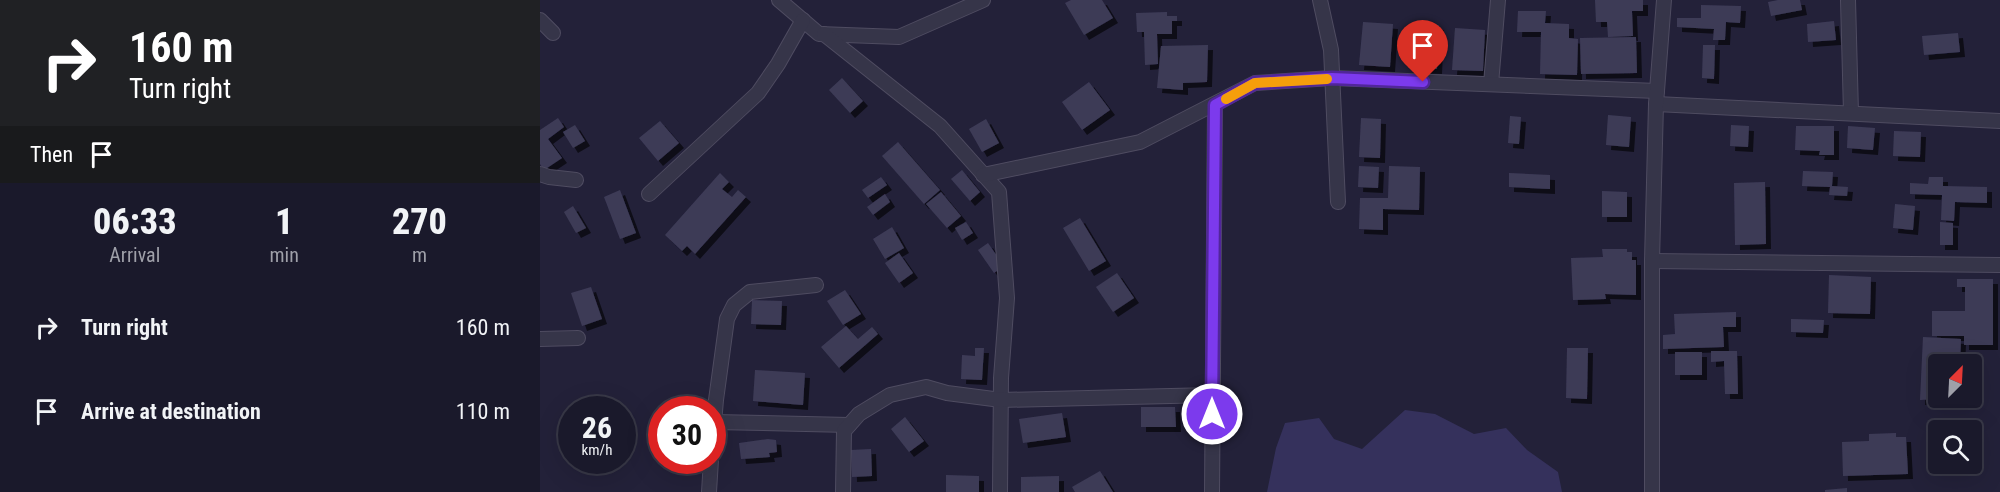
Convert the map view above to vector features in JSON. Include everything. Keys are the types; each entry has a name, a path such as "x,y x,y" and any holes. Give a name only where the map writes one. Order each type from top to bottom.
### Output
{"street":[{"path":"779,0 819,34 899,37 983,0"},
{"path":"1320,0 1330,50 1338,202"},
{"path":"1491,84 1498,0"},
{"path":"1652,492 1652,261 1656,97 1664,0"},
{"path":"1848,0 1851,113"},
{"path":"540,20 553,33"},
{"path":"649,194 758,93 778,64 803,20"},
{"path":"824,34 940,126 999,192 1007,298 1001,400 1000,492"},
{"path":"983,175 1140,142 1255,83 1332,78 1491,84 1851,113 2000,121"},
{"path":"1212,492 1215,105"},
{"path":"540,174 576,180"},
{"path":"1652,261 2000,265"},
{"path":"717,396 727,319 734,305 750,292 816,285"},
{"path":"540,339 578,338"},
{"path":"843,492 844,431 860,414 890,395 926,387 947,393 1001,400 1212,395"},
{"path":"726,422 849,425"},
{"path":"709,492 710,474"}],"shaded area":[{"path":"1405,410 1435,414 1474,434 1506,428 1527,450 1558,472 1562,492 1267,492 1276,448 1285,423 1319,418 1334,439 1362,449"}],"building":[{"path":"1071,0 1102,0 1113,18 1084,35 1065,3"},
{"path":"1595,0 1643,0 1643,11 1632,11 1633,36 1608,37 1607,22 1596,22"},
{"path":"1800,0 1802,10 1771,16 1768,2"},
{"path":"1701,5 1741,6 1740,23 1726,22 1725,40 1713,40 1714,29 1677,27 1677,18 1701,18"},
{"path":"1518,11 1546,11 1545,23 1569,24 1569,38 1578,39 1577,75 1540,74 1541,32 1517,32"},
{"path":"1167,12 1167,16 1177,16 1177,21 1172,21 1172,34 1157,34 1158,64 1145,65 1144,32 1137,32 1136,13"},
{"path":"1834,21 1836,40 1808,42 1807,24"},
{"path":"1363,22 1393,24 1390,67 1359,65"},
{"path":"1410,24 1439,25 1437,69 1408,68"},
{"path":"1455,28 1485,30 1483,71 1452,70"},
{"path":"1958,33 1960,52 1924,55 1922,36"},
{"path":"1636,37 1637,73 1581,74 1580,38"},
{"path":"1208,45 1207,82 1183,83 1183,90 1157,88 1161,46"},
{"path":"1703,45 1715,45 1714,79 1702,78"},
{"path":"842,78 863,101 850,113 829,90"},
{"path":"1089,82 1110,110 1082,130 1062,102"},
{"path":"1608,115 1631,117 1629,147 1606,145"},
{"path":"1510,116 1521,117 1519,144 1508,143"},
{"path":"558,118 564,127 548,139 562,158 544,170 540,164 540,130"},
{"path":"1361,118 1381,119 1380,158 1359,157"},
{"path":"986,119 999,143 982,152 969,129"},
{"path":"660,121 679,143 658,161 639,138"},
{"path":"575,125 585,141 573,148 563,132"},
{"path":"1731,125 1749,126 1748,147 1730,146"},
{"path":"1796,126 1834,126 1834,155 1819,155 1820,151 1795,150"},
{"path":"1848,126 1875,128 1873,150 1847,148"},
{"path":"1894,131 1921,132 1920,157 1893,156"},
{"path":"898,142 940,190 924,204 882,156"},
{"path":"1359,166 1379,167 1378,188 1358,187"},
{"path":"1389,166 1420,167 1419,210 1383,209 1383,230 1359,229 1360,198 1388,198"},
{"path":"962,170 980,192 970,201 951,179"},
{"path":"1803,171 1833,172 1832,186 1848,187 1847,196 1829,195 1830,187 1802,186"},
{"path":"720,173 729,182 722,189 732,197 738,190 746,197 695,254 687,246 682,251 665,235"},
{"path":"1509,173 1550,175 1550,189 1509,187"},
{"path":"881,177 887,185 868,198 862,190"},
{"path":"1929,177 1943,177 1943,186 1987,187 1987,203 1955,202 1954,221 1941,220 1942,195 1910,194 1910,183 1928,184"},
{"path":"1765,182 1766,244 1735,245 1734,183"},
{"path":"620,190 636,233 620,239 604,197"},
{"path":"1602,191 1627,192 1627,217 1602,217"},
{"path":"941,192 961,216 947,228 926,204"},
{"path":"885,194 890,202 873,215 867,207"},
{"path":"1895,204 1915,206 1913,230 1893,228"},
{"path":"573,206 586,228 576,233 564,212"},
{"path":"1080,218 1106,261 1089,271 1063,228"},
{"path":"966,222 973,233 962,240 955,228"},
{"path":"1940,222 1953,223 1953,245 1940,245"},
{"path":"892,227 904,248 885,259 873,239"},
{"path":"988,243 1004,266 994,273 978,250"},
{"path":"1602,249 1627,249 1627,252 1632,252 1632,260 1636,260 1636,295 1605,294 1606,299 1573,300 1571,258 1603,257"},
{"path":"899,253 913,273 899,283 885,263"},
{"path":"1117,273 1134,298 1113,312 1096,287"},
{"path":"1829,275 1871,277 1870,314 1828,313"},
{"path":"1957,279 1993,279 1993,345 1964,345 1964,336 1932,336 1932,311 1965,311 1965,287 1957,287"},
{"path":"591,287 602,319 582,326 571,293"},
{"path":"845,290 861,314 843,325 827,301"},
{"path":"752,300 782,301 781,325 751,324"},
{"path":"1736,312 1736,327 1723,327 1724,347 1663,349 1663,335 1675,334 1674,314"},
{"path":"1791,319 1824,320 1823,333 1791,332"},
{"path":"846,326 858,339 872,327 878,334 839,368 821,347"},
{"path":"1923,337 1961,339 1960,354 1928,354 1928,399 1920,400"},
{"path":"975,348 984,348 982,380 961,379 962,355 975,356"},
{"path":"1567,348 1588,348 1587,399 1566,398"},
{"path":"1711,351 1737,351 1738,394 1725,394 1724,361 1711,362"},
{"path":"1675,352 1702,352 1702,375 1675,375"},
{"path":"755,370 805,373 803,405 753,401"},
{"path":"1141,407 1175,407 1176,427 1141,427"},
{"path":"1062,413 1066,437 1023,443 1019,419"},
{"path":"905,417 924,441 909,452 891,429"},
{"path":"1896,433 1896,437 1906,437 1908,474 1843,476 1842,442 1869,441 1869,434"},
{"path":"776,440 777,452 769,453 770,457 741,459 739,443"},
{"path":"871,449 872,476 852,477 851,450"},
{"path":"1100,471 1113,492 1075,492 1072,487"},
{"path":"946,475 979,476 979,492 946,492"},
{"path":"1059,476 1059,492 1021,492 1021,477"},
{"path":"1847,488 1847,492 1825,492 1825,490"}],"slow traffic":[{"path":"1226,99 1255,83 1327,79"}],"route":[{"path":"1212,414 1215,105 1255,83 1332,78 1423,82"}]}
